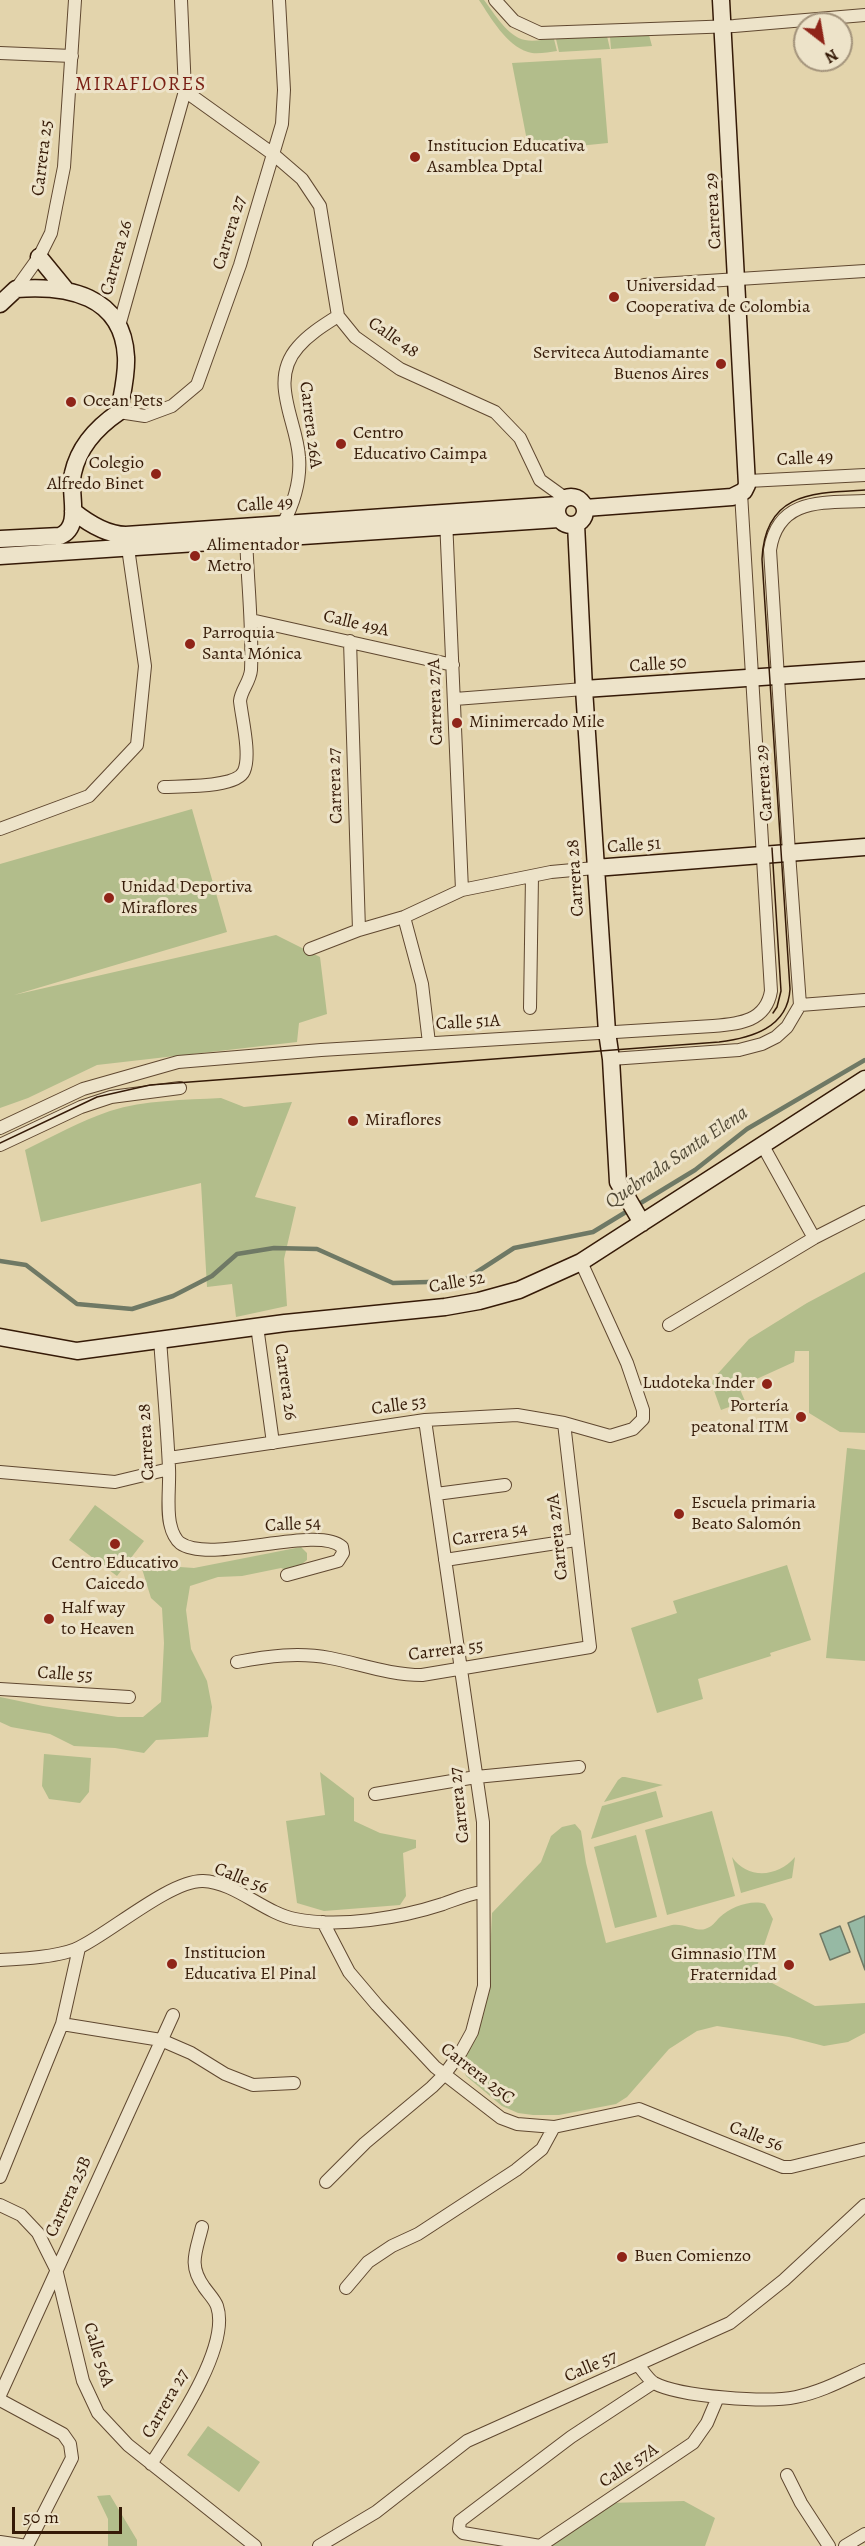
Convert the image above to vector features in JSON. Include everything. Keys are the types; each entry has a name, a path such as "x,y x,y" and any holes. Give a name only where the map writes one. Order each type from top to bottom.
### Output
{"main road":[{"name":"Carrera 29","path":"721,0 738,279 744,488"},
{"path":"39,257 66,290"},
{"path":"16,289 66,290 82,294 97,302 110,313 119,326"},
{"name":"Carrera 25","path":"0,304 16,289"},
{"name":"Carrera 26","path":"119,326 126,356 119,412"},
{"path":"0,539 66,534 74,520 71,487 73,472 83,447 101,425 119,412"},
{"name":"Calle 49","path":"585,508 732,497 744,488"},
{"path":"575,497 585,508 583,517 576,524 568,525 561,507 575,497"},
{"name":"Calle 49","path":"0,556 127,542 446,520 561,507"},
{"name":"Calle 49","path":"73,511 84,520 127,542"},
{"name":"Calle 49","path":"245,533 283,524 446,520"},
{"name":"Carrera 28","path":"576,524 595,868 610,1059 616,1172 621,1191 640,1220"},
{"name":"Calle 50","path":"584,689 865,670"},
{"name":"Calle 51","path":"595,868 865,847"},
{"name":"Calle 52","path":"0,1337 77,1351 257,1326 445,1307 479,1301 528,1286 581,1262 640,1220 763,1146 865,1079"}],"street":[{"name":"Carrera 25","path":"16,289 39,257 51,233 64,167 75,0"},
{"name":"Carrera 26","path":"119,326 185,91 181,0"},
{"name":"Carrera 27","path":"119,412 145,416 172,406 197,386 240,265 282,124 284,90 279,0"},
{"path":"495,0 514,21 540,33 722,26 865,15"},
{"path":"0,53 72,56"},
{"path":"185,91 273,154 302,179 320,206 328,240 338,316"},
{"path":"644,285 865,271"},
{"name":"Calle 48","path":"338,316 355,337 400,369 495,412 520,438 540,480 561,507"},
{"name":"Carrera 26A","path":"283,524 298,487 300,470 299,454 285,404 284,383 287,364 303,342 338,316"},
{"name":"Calle 49","path":"744,488 865,476"},
{"name":"Carrera 29","path":"744,488 752,678 771,991 766,1008 759,1016"},
{"name":"Carrera 29","path":"800,1005 770,550 776,532 783,521 800,507 810,504 865,501"},
{"name":"Carrera 27A","path":"446,520 462,890"},
{"path":"164,787 232,782 244,773 247,760 240,701 250,673 251,620 245,533"},
{"path":"0,829 89,796 137,746 145,666 127,542"},
{"name":"Calle 49A","path":"251,620 453,665"},
{"name":"Carrera 27","path":"350,641 359,930"},
{"name":"Calle 50","path":"455,699 584,689"},
{"name":"Calle 51","path":"310,949 359,930 405,917 462,890 532,876 595,868"},
{"path":"530,1008 532,876"},
{"path":"405,917 422,984 429,1043"},
{"path":"610,1059 739,1050 762,1044 776,1037 787,1027 800,1005 865,1000"},
{"name":"Calle 51A","path":"0,1128 83,1089 178,1062 429,1043 735,1024 759,1016"},
{"path":"0,1145 81,1107 111,1097 180,1088"},
{"path":"763,1146 814,1238"},
{"path":"669,1325 814,1238 865,1212"},
{"name":"Calle 53","path":"0,1472 115,1482 169,1464 273,1443 425,1420 517,1414 564,1423 610,1436 633,1429 643,1419 643,1410 627,1363 581,1262"},
{"name":"Carrera 26","path":"257,1326 273,1443"},
{"name":"Carrera 28","path":"160,1339 169,1464 170,1527 178,1542"},
{"name":"Carrera 27","path":"326,2182 365,2142 432,2087 444,2074 461,2052 472,2032 484,1986 483,1822 425,1420"},
{"name":"Carrera 27A","path":"564,1423 590,1647"},
{"path":"436,1494 505,1485"},
{"name":"Calle 54","path":"178,1542 190,1549 217,1549 320,1540 338,1543 342,1547 343,1553 338,1561 287,1575"},
{"name":"Carrera 54","path":"445,1560 576,1540"},
{"name":"Carrera 55","path":"237,1662 265,1657 301,1655 328,1657 400,1675 422,1675 590,1647"},
{"name":"Calle 55","path":"0,1689 129,1697"},
{"path":"375,1794 476,1777 579,1767"},
{"name":"Calle 56","path":"0,1960 32,1958 79,1948 152,1901 185,1885 203,1881 232,1890 261,1906 294,1919 323,1922 385,1918 482,1892"},
{"name":"Carrera 25C","path":"323,1922 349,1972 377,2006 444,2074 501,2118 517,2124 554,2127 639,2109"},
{"path":"0,2177 62,2024 79,1948"},
{"name":"Carrera 25B","path":"0,2395 173,2015"},
{"path":"62,2024 161,2040 191,2053 225,2074 253,2085 294,2083"},
{"name":"Calle 56","path":"639,2109 783,2167 865,2149"},
{"path":"346,2288 368,2262 392,2246 436,2223 516,2170 542,2149 554,2127"},
{"name":"Calle 56A","path":"0,2205 21,2215 38,2233 56,2269 83,2381 98,2413 128,2445 251,2544"},
{"name":"Calle 57","path":"319,2546 376,2512 467,2441 639,2366 730,2323 784,2280 865,2205"},
{"name":"Carrera 27","path":"152,2464 194,2396 211,2358 218,2327 217,2306 195,2275 193,2263 202,2227"},
{"path":"639,2366 654,2382 702,2396 718,2397 794,2398 819,2391 865,2370"},
{"path":"540,2546 470,2535 459,2529 460,2521 571,2437 654,2382"},
{"name":"Calle 57A","path":"540,2546 693,2443 707,2423 718,2397"},
{"path":"0,2400 63,2434 70,2444 72,2458 27,2546 0,2542"},
{"path":"787,2475 801,2503 829,2546"},
{"path":"845,2546 865,2534"}],"shaded area":[{"path":"479,0 484,0 502,24 519,38 528,41 554,39 557,51 535,53 520,48 500,30"},
{"path":"649,35 652,46 611,49 610,37"},
{"path":"607,36 610,49 559,52 556,39"},
{"path":"601,58 608,143 529,151 512,63"},
{"path":"192,809 227,932 14,995 276,935 320,957 327,1014 299,1023 297,1042 97,1065 28,1098 0,1108 0,864"},
{"path":"221,1098 244,1107 292,1102 255,1197 296,1207 284,1259 287,1306 236,1317 232,1284 207,1287 201,1183 41,1222 25,1150 88,1119 123,1107 165,1101"},
{"path":"865,1272 865,1433 840,1432 809,1413 809,1351 795,1351 794,1362 739,1387 745,1401 721,1410 712,1385 713,1379 749,1339 807,1303"},
{"path":"847,1448 865,1450 865,1661 826,1658"},
{"path":"95,1505 144,1541 117,1576 69,1540"},
{"path":"301,1547 307,1553 307,1560 292,1572 281,1568 242,1576 218,1577 190,1586 186,1610 191,1649 207,1681 212,1707 208,1737 156,1740 144,1753 115,1748 74,1746 50,1734 11,1727 0,1722 0,1697 118,1717 143,1717 161,1702 164,1643 162,1608 151,1598 139,1559 151,1565 194,1568"},
{"path":"787,1565 811,1640 770,1653 771,1656 698,1679 703,1699 657,1713 631,1628 677,1613 673,1601"},
{"path":"44,1754 91,1758 89,1792 80,1803 49,1799 42,1786"},
{"path":"320,1772 354,1798 354,1821 380,1833 416,1840 416,1848 403,1853 406,1896 400,1905 324,1911 297,1903 286,1821 325,1815"},
{"path":"622,1777 625,1777 663,1785 604,1802"},
{"path":"656,1791 663,1817 591,1839 602,1806"},
{"path":"712,1811 735,1896 667,1915 645,1830"},
{"path":"575,1824 581,1831 586,1863 606,1943 672,1925 705,1929 735,1907 748,1903 765,1904 773,1919 757,1966 759,1976 815,2006 865,2003 865,2033 848,2042 824,2046 789,2037 717,2026 697,2031 669,2049 627,2097 616,2104 559,2115 518,2113 502,2106 466,2076 463,2068 483,2006 489,1977 492,1913 541,1862 551,1836 562,1827"},
{"path":"636,1835 657,1917 615,1928 594,1847"},
{"path":"732,1857 746,1870 763,1873 780,1869 795,1857 792,1878 741,1893"},
{"path":"865,1916 865,1970 848,1923"},
{"path":"840,1926 850,1952 830,1960 820,1934"},
{"path":"208,2426 260,2462 239,2492 187,2455"},
{"path":"110,2495 137,2540 137,2546 108,2546 108,2519 97,2496"},
{"path":"684,2501 715,2518 705,2546 545,2546 607,2503"}],"waterway":[{"name":"Quebrada Santa Elena","path":"0,1261 26,1265 77,1304 132,1309 173,1296 212,1276 237,1254 274,1248 317,1249 393,1283 463,1281 514,1248 593,1232 695,1170 747,1129 865,1060"}],"tram line":[{"path":"0,1143 97,1097 150,1085 719,1042 743,1038 766,1029 783,1013 790,989 762,559 765,537 772,520 795,500 810,495 865,490"},
{"path":"772,848 781,991 773,1013"}],"place":[{"name":"Institucion Educativa Asamblea Dptal","path":"415,157"},
{"name":"Universidad Cooperativa de Colombia","path":"614,297"},
{"name":"Serviteca Autodiamante Buenos Aires","path":"721,364"},
{"name":"Ocean Pets","path":"71,402"},
{"name":"Centro Educativo Caimpa","path":"341,444"},
{"name":"Colegio Alfredo Binet","path":"156,474"},
{"name":"Alimentador Metro","path":"195,556"},
{"name":"Parroquia Santa Mónica","path":"190,644"},
{"name":"Minimercado Mile","path":"457,723"},
{"name":"Unidad Deportiva Miraflores","path":"109,898"},
{"name":"Miraflores","path":"353,1121"},
{"name":"Ludoteka Inder","path":"767,1384"},
{"name":"Portería peatonal ITM","path":"801,1417"},
{"name":"Escuela primaria Beato Salomón","path":"679,1514"},
{"name":"Centro Educativo Caicedo","path":"115,1544"},
{"name":"Half way to Heaven","path":"49,1619"},
{"name":"Institucion Educativa El Pinal","path":"172,1964"},
{"name":"Gimnasio ITM Fraternidad","path":"789,1965"},
{"name":"Buen Comienzo","path":"622,2257"}],"district":[{"name":"MIRAFLORES","path":"141,85"}]}
